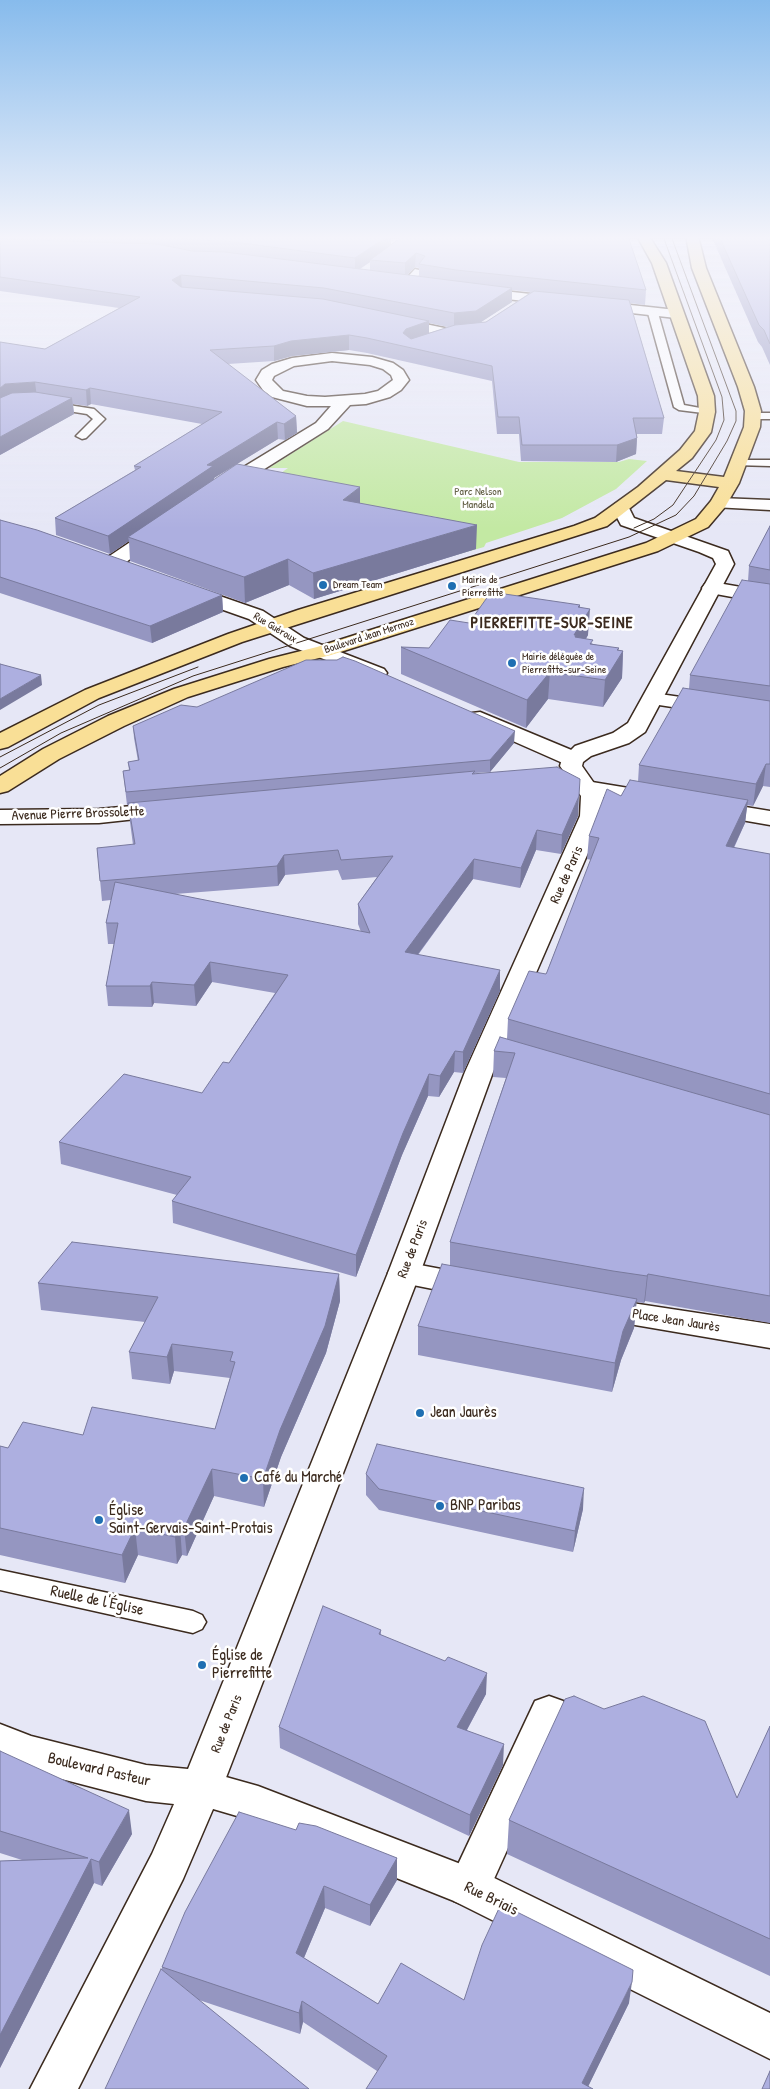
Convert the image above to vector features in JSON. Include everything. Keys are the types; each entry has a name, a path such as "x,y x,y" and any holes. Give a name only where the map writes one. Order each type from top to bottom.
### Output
{"main road":[{"path":"0,742 92,694 271,626 601,522 622,508 663,475 686,454 703,432 707,412 706,396 683,333"},
{"path":"725,333 746,387 752,416"},
{"name":"Boulevard Jean Mermoz","path":"0,786 52,754 116,721 181,693 276,663 324,651 652,546 676,536 702,522 720,503 752,486 738,463 752,427 752,416"},
{"path":"663,475 752,486"}],"street":[{"path":"428,342 461,333"},
{"path":"208,497 326,423 344,402 366,399 396,388 401,380 398,373 378,359 332,357 292,362 272,370 264,380 268,387 291,398 344,402"},
{"path":"720,503 770,505"},
{"path":"572,774 583,751 621,738 636,727 653,699 725,564 720,555 676,536 627,522 622,508"},
{"path":"112,563 176,519"},
{"name":"Rue Guéroux","path":"175,586 256,615 297,642 392,679"},
{"path":"712,588 770,598"},
{"path":"653,699 770,716"},
{"path":"465,712 572,774 688,805 770,818"},
{"name":"Rue de Paris","path":"53,2089 168,1865 201,1788 404,1273 476,1082 500,1052 592,816 592,796 572,774"},
{"name":"Avenue Pierre Brossolette","path":"0,817 99,816 188,808"},
{"path":"404,1273 502,1291"},
{"name":"Place Jean Jaurès","path":"570,1304 770,1336"},
{"path":"469,1887 549,1713"},
{"name":"Boulevard Pasteur","path":"0,1741 26,1752 146,1783 201,1788"},
{"name":"Rue Briais","path":"201,1788 258,1804 469,1887 770,2036"}],"lane":[{"path":"659,333 679,407 707,412"},
{"path":"0,410 11,404 37,403 90,411 100,419 82,436"},
{"path":"752,416 770,416"},
{"path":"738,463 770,463"},
{"name":"Ruelle de l'Église","path":"0,1580 194,1622"}],"green space":[{"name":"Parc Nelson Mandela","path":"343,421 519,462 619,462 629,459 647,461 616,489 562,518 486,543 484,547 431,562 439,542 437,517 256,491 288,468 269,468"}],"building":[{"path":"73,333 404,333 411,339 428,333 639,333 664,418 633,418 637,438 617,445 522,445 519,417 498,417 492,366 349,335 291,341 274,346 210,350 296,416 284,424 277,422 207,465 213,466 108,536 55,518 141,467 134,466 222,412 90,388 86,390 35,382 5,384 0,388 0,342 45,349"},
{"path":"765,333 770,333 770,344"},
{"path":"35,392 72,398 0,437 0,398 12,393"},
{"path":"237,464 360,487 343,500 477,525 313,573 288,559 244,577 128,537"},
{"path":"0,520 37,530 222,595 150,626 0,577"},
{"path":"770,526 770,570 749,566"},
{"path":"742,580 770,584 770,686 690,675"},
{"path":"491,592 580,605 578,607 590,609 574,635 576,635 575,637 593,640 590,644 619,648 617,650 623,651 605,680 550,672 527,700 401,647 429,648 450,620 469,623"},
{"path":"343,657 515,731 490,760 126,792 123,771 130,770 128,762 139,760 133,726 181,705 197,707 306,660 337,660"},
{"path":"0,664 41,675 0,699"},
{"path":"683,688 770,701 770,764 766,764 756,784 639,765"},
{"path":"557,767 580,779 579,796 562,835 537,830 521,868 474,859 405,952 500,970 463,1052 455,1051 440,1076 429,1074 403,1133 356,1255 172,1201 191,1177 59,1142 124,1074 202,1093 223,1062 229,1063 288,975 210,962 194,985 152,982 150,986 106,986 118,923 106,923 115,882 370,933 358,904 393,856 341,860 338,850 284,855 277,866 100,881 97,848 135,844 128,803 475,771 472,774"},
{"path":"630,780 748,800 726,846 770,854 770,1094 508,1019 529,971 546,974 547,972 599,838 589,836 607,789 621,796"},
{"path":"500,1037 770,1115 770,1296 450,1242 515,1053 494,1051"},
{"path":"72,1242 339,1274 325,1326 280,1430 263,1479 212,1469 184,1528 180,1527 175,1537 135,1528 122,1555 0,1528 0,1446 8,1448 23,1422 83,1435 92,1407 215,1429 235,1362 230,1361 233,1352 172,1344 167,1357 129,1352 158,1297 38,1283"},
{"path":"442,1264 637,1299 623,1331 615,1363 418,1326"},
{"path":"377,1444 584,1488 575,1531 379,1489 366,1474"},
{"path":"323,1606 381,1630 379,1634 445,1661 448,1657 487,1673 457,1727 504,1744 470,1815 279,1727"},
{"path":"574,1696 604,1709 643,1696 705,1721 737,1798 770,1726 770,1939 509,1820 565,1699"},
{"path":"0,1751 129,1810 99,1862 91,1859 0,2035 0,1861 88,1858 0,1831"},
{"path":"239,1812 296,1830 299,1823 316,1826 397,1858 370,1905 324,1886 296,1953 378,2004 401,1963 464,2000 482,1945 501,1904 633,1970 632,1982 582,2083 593,2089 366,2089 387,2056 302,2001 299,2013 162,1967 185,1912"},
{"path":"161,1969 309,2089 105,2089"},
{"path":"770,2071 770,2089 762,2089"}],"tram line":[{"path":"634,528 654,519 673,505 716,440 724,420 722,397 699,333"},
{"path":"0,768 61,733 193,676 629,537 676,515 694,496 727,441 736,421 736,411 707,333"},
{"path":"0,757 99,705 198,667"}],"place":[{"name":"Dream Team","path":"323,585"},
{"name":"Mairie de Pierrefitte","path":"452,586"},
{"name":"Mairie déléguée de Pierrefitte-sur-Seine","path":"512,663"},
{"name":"Jean Jaurès","path":"420,1413"},
{"name":"Café du Marché","path":"244,1478"},
{"name":"BNP Paribas","path":"440,1506"},
{"name":"Église Saint-Gervais-Saint-Protais","path":"99,1520"},
{"name":"Église de Pierrefitte","path":"202,1665"}],"district":[{"name":"PIERREFITTE-SUR-SEINE","path":"552,624"}]}
